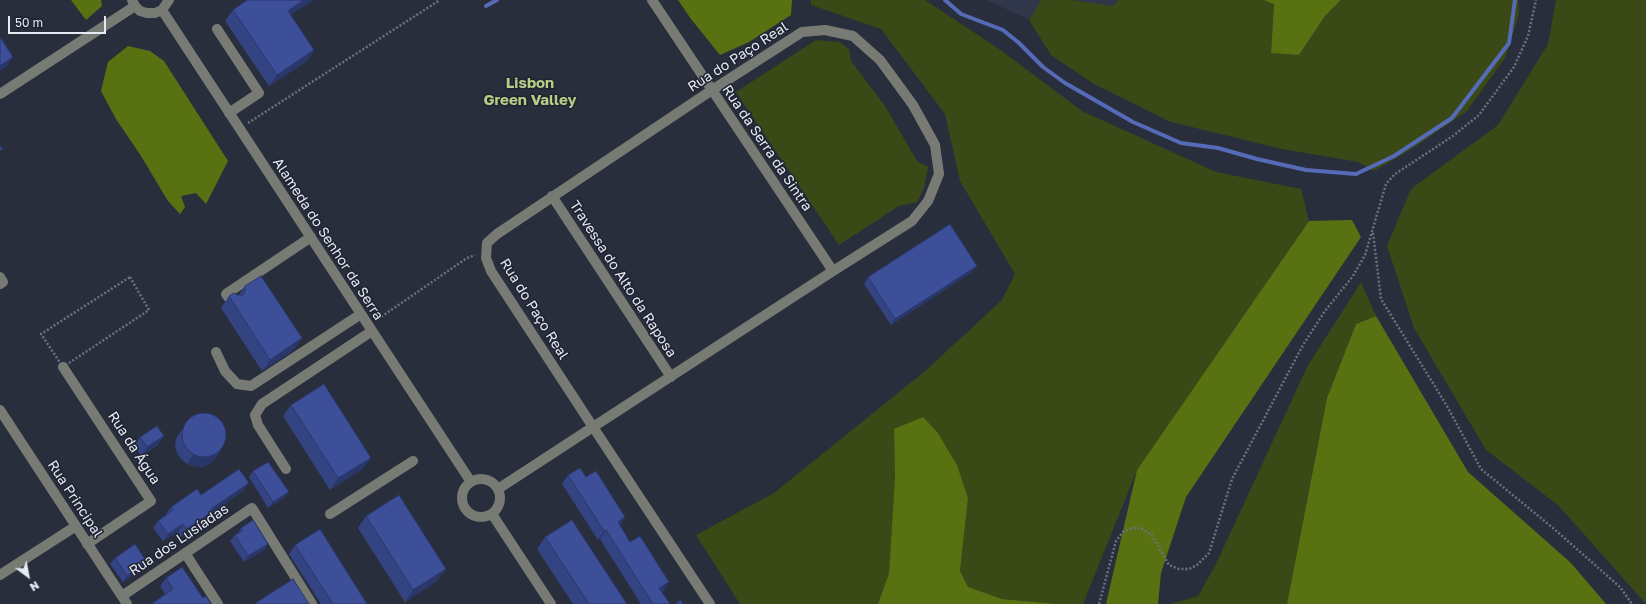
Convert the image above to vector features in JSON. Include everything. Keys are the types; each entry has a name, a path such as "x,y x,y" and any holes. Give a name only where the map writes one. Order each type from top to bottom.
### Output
{"street":[{"path":"0,94 49,62 133,3 140,11 155,13 162,10 170,0"},
{"name":"Rua da Serra da Sintra","path":"652,0 833,271"},
{"name":"Alameda do Senhor da Serra","path":"162,10 471,482"},
{"path":"217,29 259,93 229,113"},
{"name":"Rua do Paço Real","path":"498,489 593,427 671,377 833,271 912,221 928,201 939,174 935,145 913,104 880,60 853,36 825,30 802,32 552,196 497,234 487,243 486,258 491,271 593,427 710,604"},
{"name":"Travessa do Alto da Raposa","path":"552,196 671,377"},
{"path":"231,302 226,294 311,237"},
{"path":"0,277 3,282 0,284"},
{"path":"216,352 226,371 237,384 251,386 361,314"},
{"path":"286,469 258,425 255,415 262,404 285,393 370,328"},
{"name":"Rua da Água","path":"63,367 151,501 87,544"},
{"name":"Rua Principal","path":"0,410 124,600"},
{"path":"330,514 414,461"},
{"path":"486,480 493,483 498,489 500,502 497,509 492,514 485,517 477,517 470,514 465,509 462,502 462,494 465,487 471,482 486,480"},
{"name":"Rua dos Lusíadas","path":"124,600 185,553 252,508 312,604"},
{"path":"492,514 551,604"},
{"path":"0,575 76,526"},
{"path":"185,553 218,604"}],"path":[{"path":"239,128 440,0"},
{"path":"1099,604 1116,541 1123,532 1133,528 1140,528 1151,534 1170,565 1179,569 1189,569 1197,565 1209,553 1232,479 1303,345 1325,311 1353,276 1365,255 1386,184 1395,174 1453,136 1479,115 1499,90 1514,67 1528,36 1536,0"},
{"path":"1372,230 1381,300 1447,406 1481,469 1553,528 1620,587 1632,604"},
{"path":"370,328 467,258 486,250"},
{"path":"130,277 149,310 63,367 41,334 130,277"}],"shaded area":[{"path":"987,0 1041,0 1029,20"},
{"path":"1073,0 1118,0 1113,6"}],"green space":[{"path":"71,0 101,0 102,6 86,20"},
{"path":"678,0 792,0 791,15 749,42 720,55"},
{"path":"811,0 925,0 999,49 1082,111 1216,172 1301,189 1309,221 1137,470 1083,604 1058,604 1002,599 968,587 960,571 968,498 957,465 938,433 894,429 895,477 889,573 878,604 740,604 696,535 774,493 924,372 1002,300 1015,274 960,181 945,114 881,29 811,5"},
{"path":"1041,0 1073,0 1113,6 1118,0 1263,0 1274,3 1271,53 1299,55 1325,16 1341,0 1518,0 1519,14 1505,58 1467,111 1413,148 1374,171 1358,162 1282,149 1171,122 1094,84 1051,55 1029,20"},
{"path":"1263,0 1341,0 1325,16 1299,55 1271,53 1274,4"},
{"path":"1556,0 1646,0 1646,604 1558,505 1486,450 1414,328 1387,246 1411,189 1498,125 1548,44"},
{"path":"816,40 840,42 849,49 851,61 885,106 917,161 928,167 924,188 917,202 899,206 839,245 736,92"},
{"path":"128,46 150,51 164,61 228,161 206,204 196,193 181,196 185,207 180,214 168,201 141,156 116,119 101,91 108,62"},
{"path":"1352,220 1361,237 1186,497 1161,573 1158,604 1106,604 1137,470 1309,221"},
{"path":"1361,282 1376,316 1356,324 1327,398 1287,604 1170,604 1198,596 1216,564 1307,367"},
{"path":"1376,316 1468,472 1571,563 1606,604 1287,604 1327,398 1356,324"},
{"path":"923,417 938,433 957,465 968,498 960,571 968,587 1002,599 1058,604 878,604 889,573 895,477 894,429"}],"building":[{"path":"247,0 304,0 288,11 314,50 277,75 233,10"},
{"path":"0,37 13,57 0,66"},
{"path":"950,224 977,266 895,319 868,277"},
{"path":"261,276 302,338 270,360 229,296 234,293 237,295 243,295 245,292 245,286"},
{"path":"324,384 371,458 338,478 291,405"},
{"path":"200,413 208,413 213,414 220,419 225,426 225,444 220,451 213,456 200,457 192,454 185,447 182,439 182,431 185,423 192,416"},
{"path":"157,426 164,436 147,447 140,437"},
{"path":"268,462 289,492 273,502 253,471"},
{"path":"580,468 586,477 596,471 625,517 618,522 630,542 640,536 669,582 659,588 670,604 653,604 606,530 604,531 568,475"},
{"path":"239,469 249,483 211,509 212,512 186,529 183,524 168,534 158,521 173,510 171,507 197,489 201,495"},
{"path":"399,495 446,569 413,590 366,516"},
{"path":"253,520 268,544 248,556 235,535 243,530 241,528"},
{"path":"572,520 627,604 589,604 545,537"},
{"path":"320,529 367,604 333,604 295,545"},
{"path":"135,544 147,562 127,576 115,558"},
{"path":"182,567 203,598 206,596 211,604 153,603 173,589 166,578"},
{"path":"293,579 309,604 254,604"},
{"path":"681,600 683,604 675,604"}],"waterway":[{"path":"486,6 497,0"},
{"path":"945,0 961,14 1003,30 1019,43 1043,67 1065,83 1133,122 1181,143 1218,148 1257,159 1306,170 1356,174 1394,156 1452,118 1509,43 1515,0"}],"district":[{"name":"Lisbon Green Valley","path":"530,92"}]}
